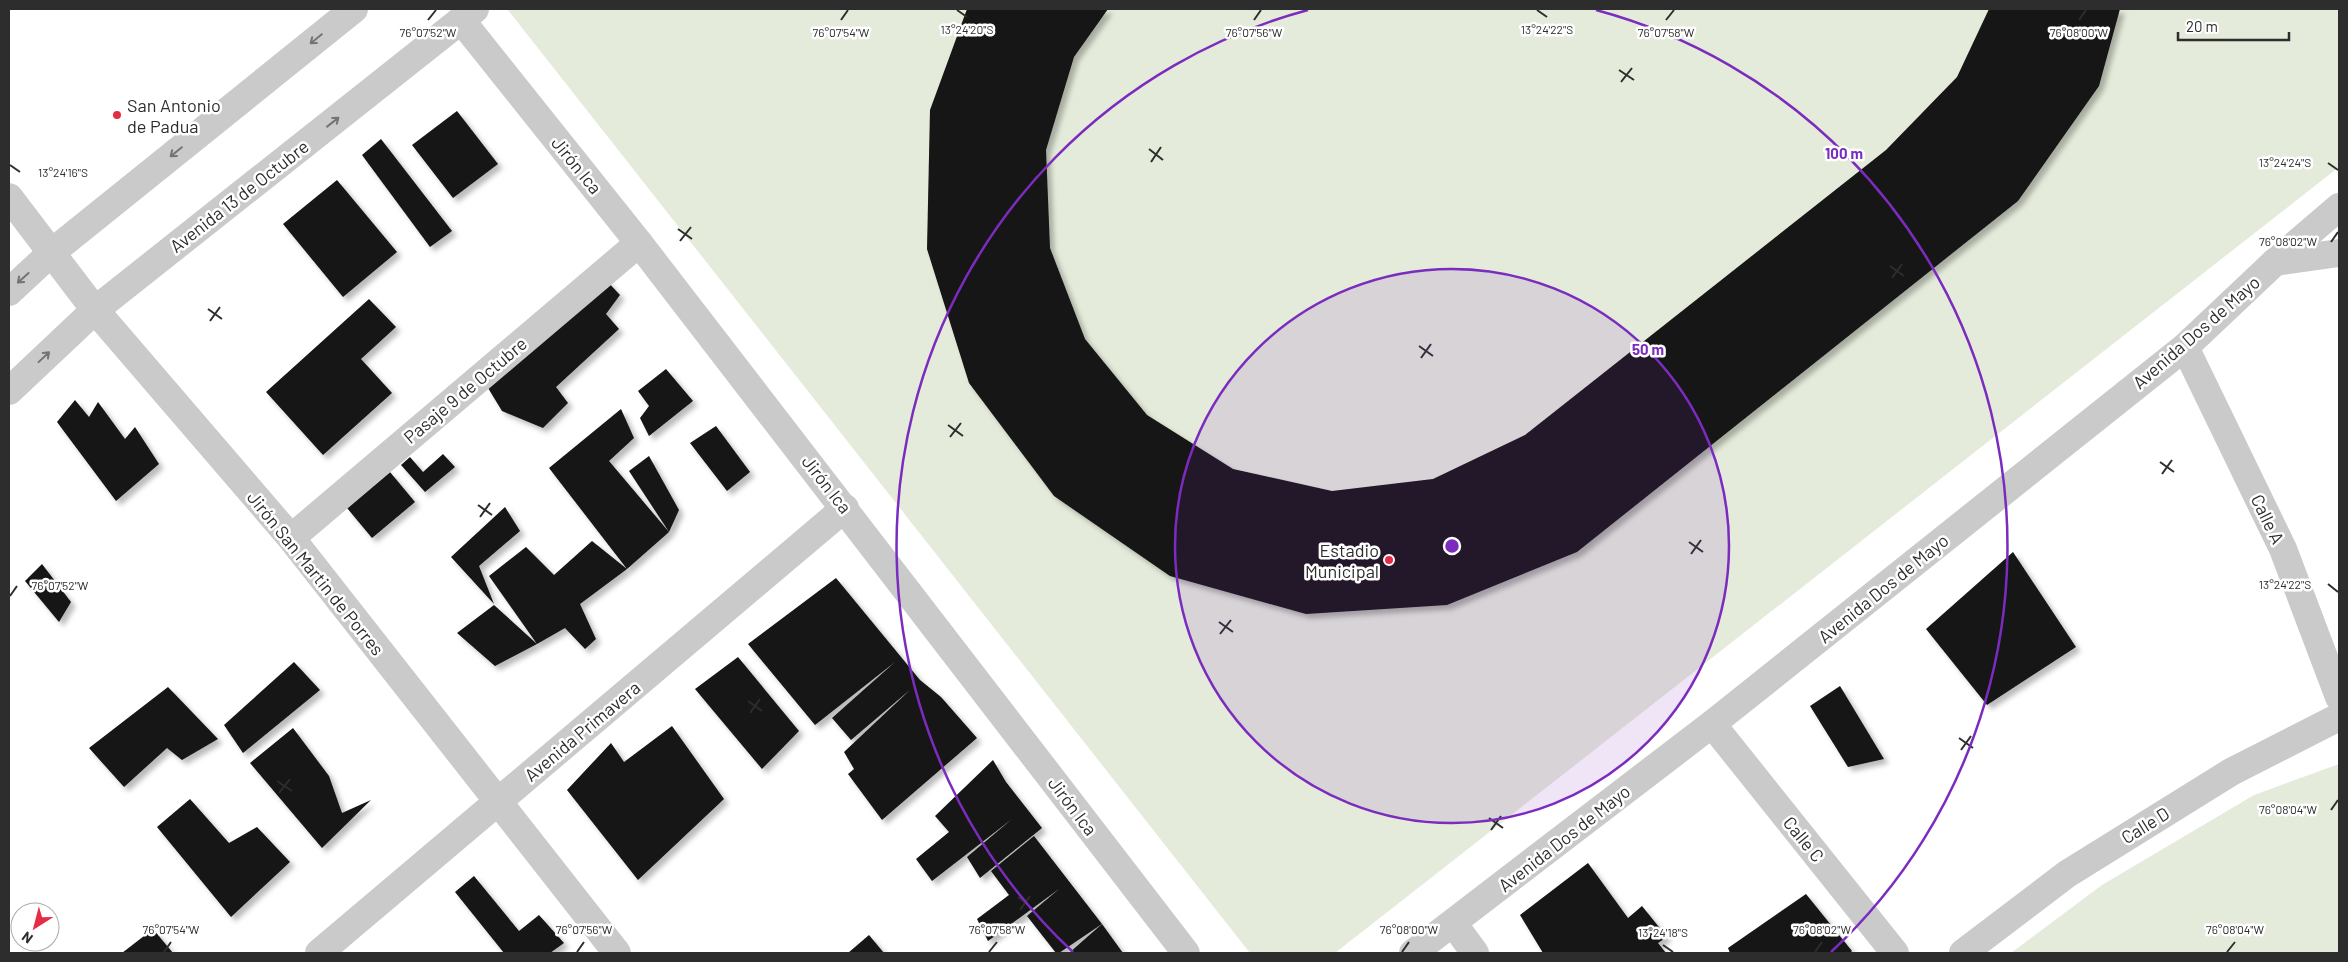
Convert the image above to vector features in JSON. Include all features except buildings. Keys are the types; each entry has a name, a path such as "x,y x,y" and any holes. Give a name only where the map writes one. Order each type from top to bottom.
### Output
{"street":[{"path":"9,292 51,253 354,9"},
{"name":"Jirón Ica","path":"468,14 640,242 1186,953"},
{"name":"Avenida 13 de Octubre","path":"9,391 95,310 468,14"},
{"name":"Jirón San Martin de Porres","path":"9,197 95,310 291,538 617,953"},
{"name":"Avenida Dos de Mayo","path":"1413,953 1712,724 2185,347 2275,262 2339,207"},
{"name":"Pasaje 9 de Octubre","path":"291,538 640,242"},
{"path":"2275,262 2339,253"},
{"name":"Calle A","path":"2185,347 2283,549 2339,697"},
{"name":"Avenida Primavera","path":"319,953 845,508"},
{"name":"Calle D","path":"1963,953 2067,874 2231,772 2339,716"},
{"name":"Calle C","path":"1712,724 1895,953"},
{"path":"1453,923 1475,953"}],"green space":[{"name":"Estadio Municipal","path":"509,9 2339,9 2339,167 1335,953 1250,953"},
{"path":"2339,764 2339,953 2011,953 2102,885 2254,795"}],"place":[{"name":"San Antonio de Padua","path":"117,115"},
{"name":"Estadio Municipal","path":"1389,560"}]}
